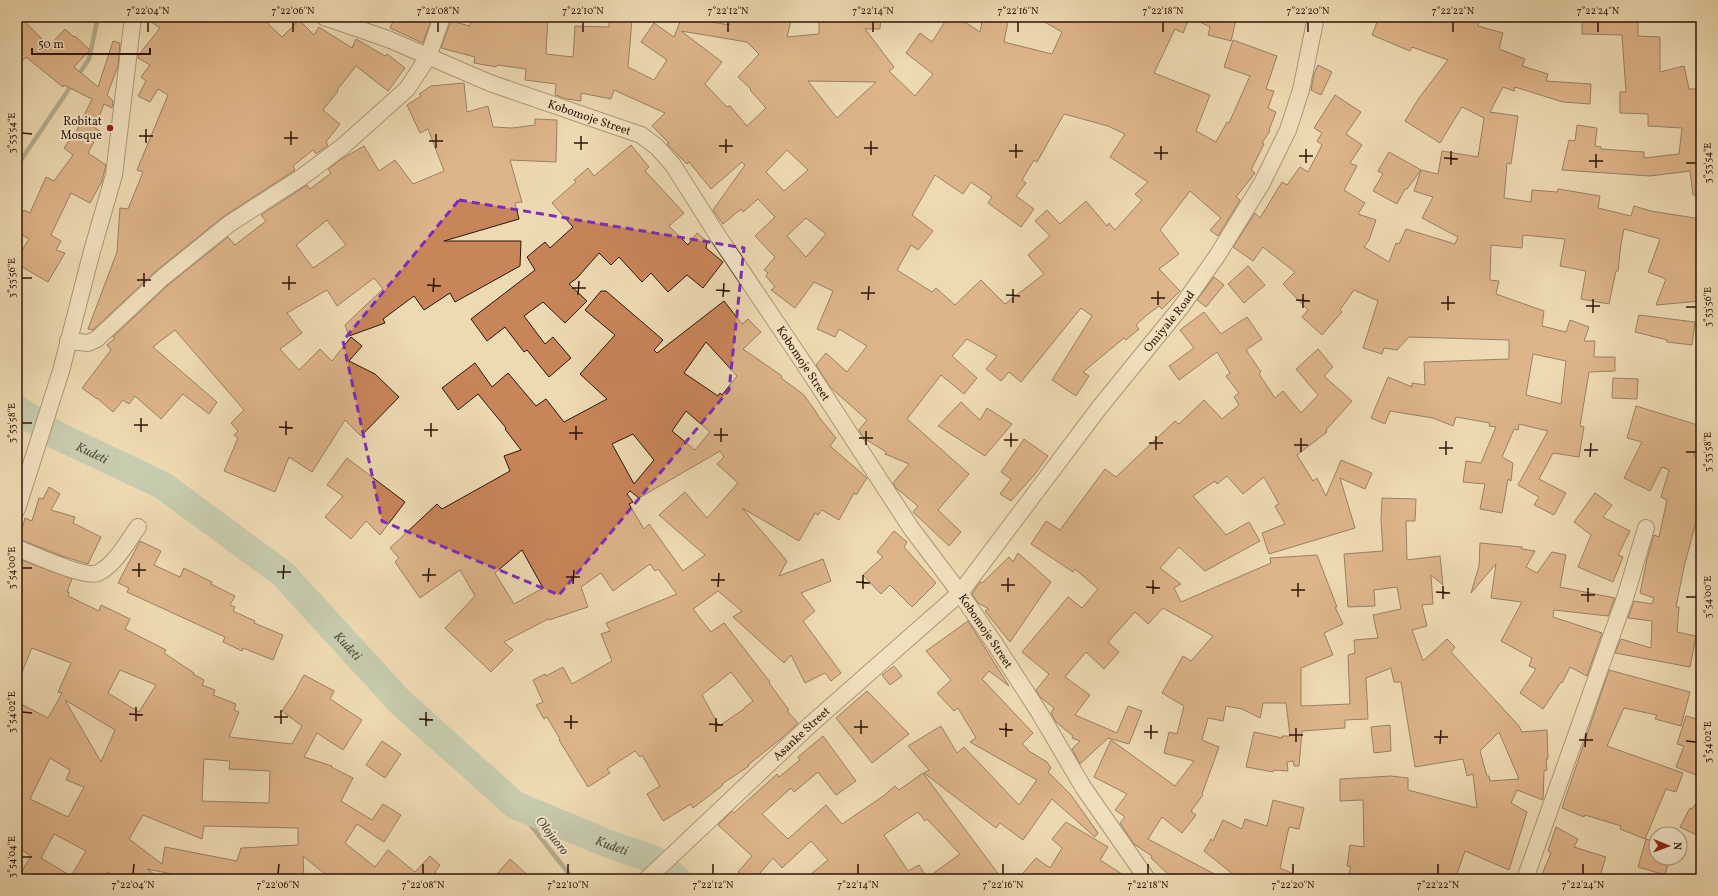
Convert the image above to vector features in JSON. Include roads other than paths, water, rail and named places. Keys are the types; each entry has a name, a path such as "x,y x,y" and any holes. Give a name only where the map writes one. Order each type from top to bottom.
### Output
{"street":[{"path":"17,509 61,371 92,251 114,175 133,17"},
{"name":"Kobomoje Street","path":"324,17 388,39 490,83 641,135 657,147 673,165 911,528 960,593 1039,712 1082,787 1147,879"},
{"path":"68,341 88,343 97,339 162,278 229,224 302,177 342,146 407,88 428,57 442,17"},
{"name":"Omiyale Road","path":"960,593 1099,408 1181,307 1217,256 1262,183 1288,130 1301,90 1316,17"},
{"path":"17,548 78,572 91,575 99,573 112,562 138,527"},
{"path":"1525,879 1626,595 1646,528"},
{"name":"Asanke Street","path":"647,879 811,724 960,593"}],"waterway":[{"path":"77,77 89,59 98,17"},
{"path":"17,166 73,83"},
{"name":"Kudeti","path":"17,409 56,435 162,485 283,574 400,702 515,805 606,843 655,860 677,879"},
{"name":"Olojuoro","path":"515,805 573,879"}],"place":[{"name":"Robitat Mosque","path":"110,128"}]}
